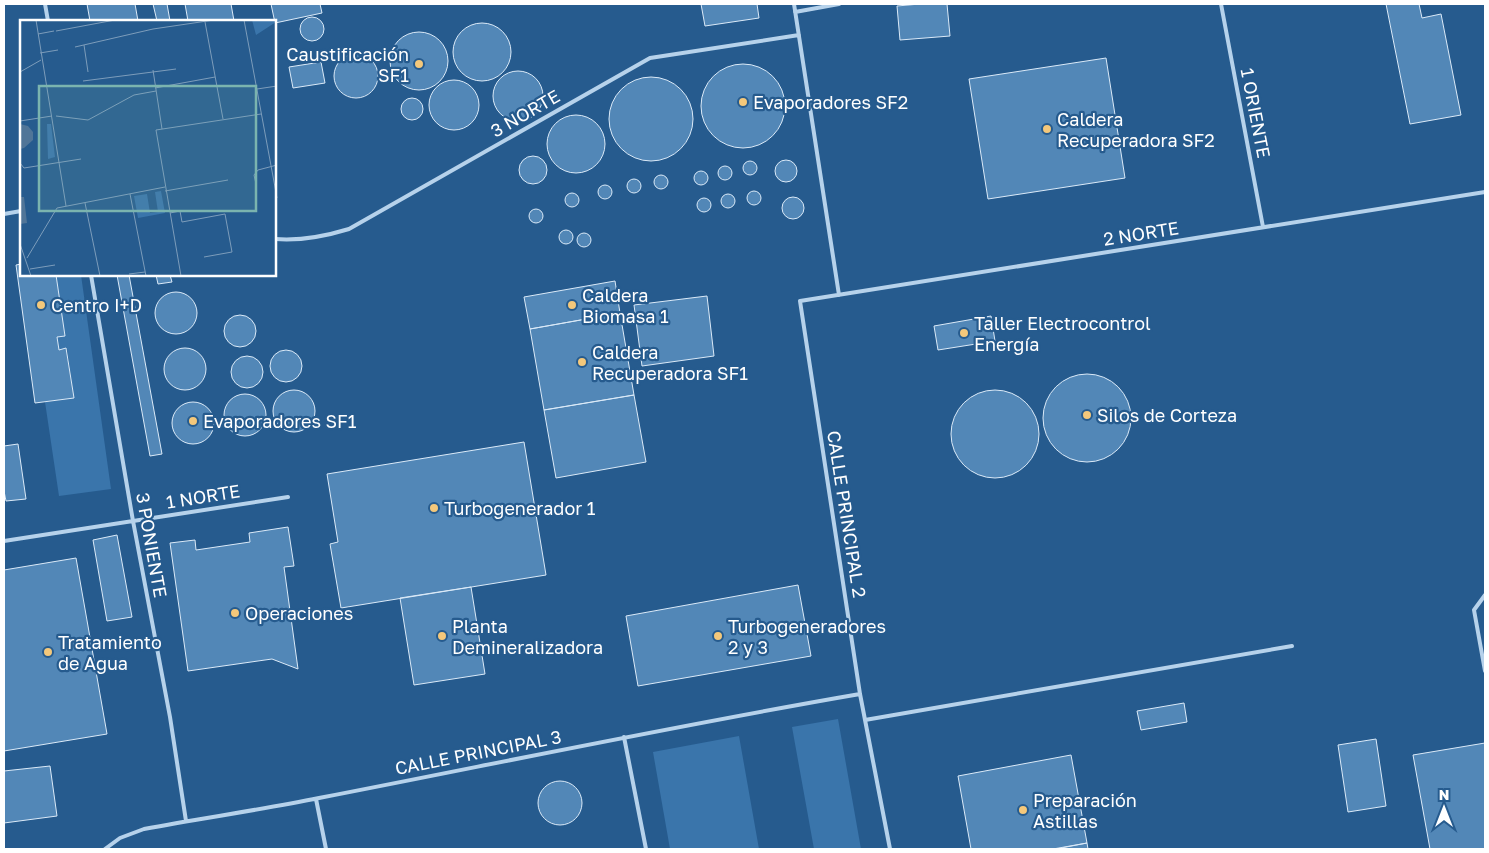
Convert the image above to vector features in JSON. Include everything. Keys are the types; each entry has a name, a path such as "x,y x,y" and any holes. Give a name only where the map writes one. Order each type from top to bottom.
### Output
{"lane":[{"path":"45,4 48,20"},
{"path":"794,4 839,294"},
{"path":"796,12 839,4"},
{"name":"1 ORIENTE","path":"1221,4 1263,227"},
{"name":"3 NORTE","path":"276,239 286,240 331,234 349,229 650,58 799,35"},
{"name":"2 NORTE","path":"800,301 1485,192"},
{"path":"4,214 20,211"},
{"name":"3 PONIENTE","path":"92,276 133,521 170,717 186,821"},
{"name":"CALLE PRINCIPAL 2","path":"800,301 860,694 890,849"},
{"name":"1 NORTE","path":"4,542 288,498"},
{"path":"1485,595 1474,610 1485,671"},
{"path":"865,720 1292,646"},
{"name":"CALLE PRINCIPAL 3","path":"105,849 120,838 144,829 316,799 624,737 860,694"},
{"path":"624,737 646,849"},
{"path":"316,799 326,849"}],"shaded area":[{"path":"56,276 81,276 111,489 59,496 45,402 74,398 67,349 59,350 57,337 65,336"},
{"path":"838,719 861,849 814,849 792,727"},
{"path":"739,736 759,849 670,849 653,752"}],"building":[{"path":"87,4 135,4 138,20 90,20"},
{"path":"153,4 167,4 170,20 157,20"},
{"path":"185,4 231,4 234,20 188,20"},
{"name":"Caustificación SF1","path":"271,4 320,4 322,13 276,23"},
{"path":"701,4 757,4 759,18 705,26"},
{"path":"947,4 950,36 900,40 897,6"},
{"path":"1386,4 1419,4 1422,18 1441,14 1461,115 1410,124"},
{"name":"Caustificación SF1","path":"312,17 317,18 323,24 323,34 317,40 312,41 307,40 301,34 300,29 301,24 307,18"},
{"name":"Caustificación SF1","path":"482,23 498,28 506,36 511,52 506,68 498,76 482,81 466,76 458,68 453,52 458,36 466,28"},
{"name":"Caustificación SF1","path":"419,32 435,37 443,45 448,61 443,77 435,85 419,90 403,85 395,77 390,61 395,45 403,37"},
{"name":"Caustificación SF1","path":"352,54 360,54 372,60 378,76 372,92 360,98 352,98 340,92 334,80 334,72 340,60"},
{"name":"Caldera Recuperadora SF2","path":"1106,58 1125,178 988,199 969,79"},
{"name":"Caustificación SF1","path":"321,62 325,83 293,88 289,67"},
{"name":"Evaporadores SF2","path":"743,64 759,67 773,76 782,90 785,106 782,122 773,136 759,145 743,148 727,145 713,136 704,122 701,106 704,90 713,76 727,67"},
{"path":"513,71 523,71 536,78 543,91 543,101 536,114 523,121 513,121 504,117 497,110 493,101 493,91 497,82 504,75"},
{"path":"651,77 667,80 681,89 690,103 693,119 690,135 681,149 667,158 651,161 635,158 621,149 612,135 609,119 612,103 621,89 635,80"},
{"name":"Caustificación SF1","path":"459,80 472,87 478,95 478,115 472,123 464,129 449,130 436,123 430,115 429,100 436,87 444,81"},
{"name":"Caustificación SF1","path":"412,98 420,101 423,109 420,117 412,120 404,117 401,109 404,101"},
{"path":"576,115 587,117 600,128 605,144 603,155 592,168 576,173 565,171 552,160 547,144 549,133 560,120"},
{"path":"533,156 543,160 547,170 543,180 533,184 523,180 519,170 523,160"},
{"name":"Evaporadores SF2","path":"786,160 794,163 797,171 794,179 786,182 778,179 775,171 778,163"},
{"name":"Evaporadores SF2","path":"747,161 753,161 757,168 753,175 747,175 743,171 743,165"},
{"path":"722,166 728,166 732,173 728,180 722,180 718,176 718,170"},
{"path":"698,171 704,171 708,178 704,185 698,185 694,181 694,175"},
{"path":"658,175 664,175 668,182 664,189 658,189 654,185 654,179"},
{"path":"631,179 637,179 641,186 637,193 631,193 627,189 627,183"},
{"path":"602,185 608,185 612,192 608,199 602,199 598,195 598,189"},
{"path":"751,191 757,191 761,198 757,205 751,205 747,201 747,195"},
{"path":"569,193 575,193 579,200 575,207 569,207 565,203 565,197"},
{"path":"725,194 731,194 735,201 731,208 725,208 721,204 721,198"},
{"path":"793,197 801,200 804,208 801,216 793,219 785,216 782,208 785,200"},
{"path":"701,198 707,198 711,205 707,212 701,212 697,208 697,202"},
{"path":"533,209 539,209 543,216 539,223 533,223 529,219 529,213"},
{"path":"563,230 569,230 573,237 569,244 563,244 559,240 559,234"},
{"path":"581,233 587,233 591,240 587,247 581,247 577,243 577,237"},
{"name":"Centro I+D","path":"20,264 20,276 56,276 65,336 57,337 59,350 66,348 74,398 35,403 16,265"},
{"path":"117,276 129,276 162,454 150,456"},
{"path":"156,276 170,276 172,282 158,284"},
{"name":"Caldera Biomasa 1","path":"615,281 620,313 530,329 524,297"},
{"path":"180,292 188,295 194,301 197,313 194,325 188,331 172,334 164,331 158,325 155,309 158,301 164,295"},
{"path":"707,296 714,356 642,366 634,305"},
{"name":"Caldera Recuperadora SF1","path":"620,313 634,395 544,410 530,329"},
{"path":"240,315 246,316 251,320 255,325 255,337 251,342 246,346 240,347 234,346 229,342 225,337 224,331 225,325 229,320 234,316"},
{"name":"Taller Electrocontrol Energía","path":"991,316 995,341 938,350 934,326"},
{"name":"Evaporadores SF1","path":"189,348 197,351 203,357 206,369 203,381 197,387 181,390 173,387 167,381 164,365 167,357 173,351"},
{"name":"Evaporadores SF1","path":"286,350 292,351 297,355 301,360 301,372 297,377 292,381 286,382 280,381 275,377 271,372 270,366 271,360 275,355 280,351"},
{"name":"Evaporadores SF1","path":"247,356 253,357 258,361 262,366 262,378 258,383 253,387 247,388 241,387 236,383 232,378 231,372 232,366 236,361 241,357"},
{"name":"Silos de Corteza","path":"1087,374 1104,377 1112,381 1124,393 1128,401 1131,418 1128,435 1124,443 1112,455 1104,459 1087,462 1070,459 1062,455 1050,443 1046,435 1043,418 1046,401 1050,393 1062,381 1070,377"},
{"name":"Evaporadores SF1","path":"298,390 306,393 312,399 315,411 312,423 306,429 290,432 282,429 276,423 273,407 276,399 282,393"},
{"path":"995,390 1012,393 1020,397 1032,409 1036,417 1039,434 1036,451 1032,459 1020,471 1012,475 995,478 978,475 970,471 958,459 954,451 951,434 954,417 958,409 970,397 978,393"},
{"name":"Evaporadores SF1","path":"249,394 257,397 263,403 266,415 263,427 257,433 241,436 233,433 227,427 224,411 227,403 233,397"},
{"path":"634,395 646,462 556,478 544,410"},
{"name":"Evaporadores SF1","path":"197,402 205,405 211,411 214,423 211,435 205,441 189,444 181,441 175,435 172,419 175,411 181,405"},
{"name":"Turbogenerador 1","path":"524,442 546,575 341,608 330,544 338,542 327,474"},
{"path":"18,444 26,499 6,501 4,491 4,446"},
{"name":"Operaciones","path":"288,527 294,566 284,567 298,669 272,659 188,671 170,543 195,540 196,550 250,542 249,533"},
{"path":"117,535 132,617 107,621 93,540"},
{"name":"Tratamiento de Agua","path":"76,558 107,734 4,751 4,570"},
{"name":"Turbogeneradores 2 y 3","path":"798,585 811,656 638,686 626,616"},
{"name":"Planta Demineralizadora","path":"471,587 485,674 414,685 400,598"},
{"path":"1184,703 1187,722 1141,730 1137,711"},
{"path":"1376,739 1386,806 1348,812 1338,745"},
{"path":"1485,743 1485,849 1430,849 1413,755"},
{"name":"Preparación Astillas","path":"1071,755 1087,843 1053,849 971,849 958,776"},
{"path":"50,766 57,816 4,823 4,771"},
{"path":"564,781 576,787 581,794 581,812 576,819 569,824 556,825 548,822 541,815 538,799 541,791 548,784"},
{"path":"1087,843 1088,849 1056,849"}],"place":[{"name":"Caustificación SF1","path":"419,64"},
{"name":"Evaporadores SF2","path":"743,102"},
{"name":"Caldera Recuperadora SF2","path":"1047,129"},
{"name":"Centro I+D","path":"41,305"},
{"name":"Caldera Biomasa 1","path":"572,305"},
{"name":"Taller Electrocontrol Energía","path":"964,333"},
{"name":"Caldera Recuperadora SF1","path":"582,362"},
{"name":"Silos de Corteza","path":"1087,415"},
{"name":"Evaporadores SF1","path":"193,421"},
{"name":"Turbogenerador 1","path":"434,508"},
{"name":"Operaciones","path":"235,613"},
{"name":"Planta Demineralizadora","path":"442,636"},
{"name":"Turbogeneradores 2 y 3","path":"718,636"},
{"name":"Tratamiento de Agua","path":"48,652"},
{"name":"Preparación Astillas","path":"1023,810"}]}
